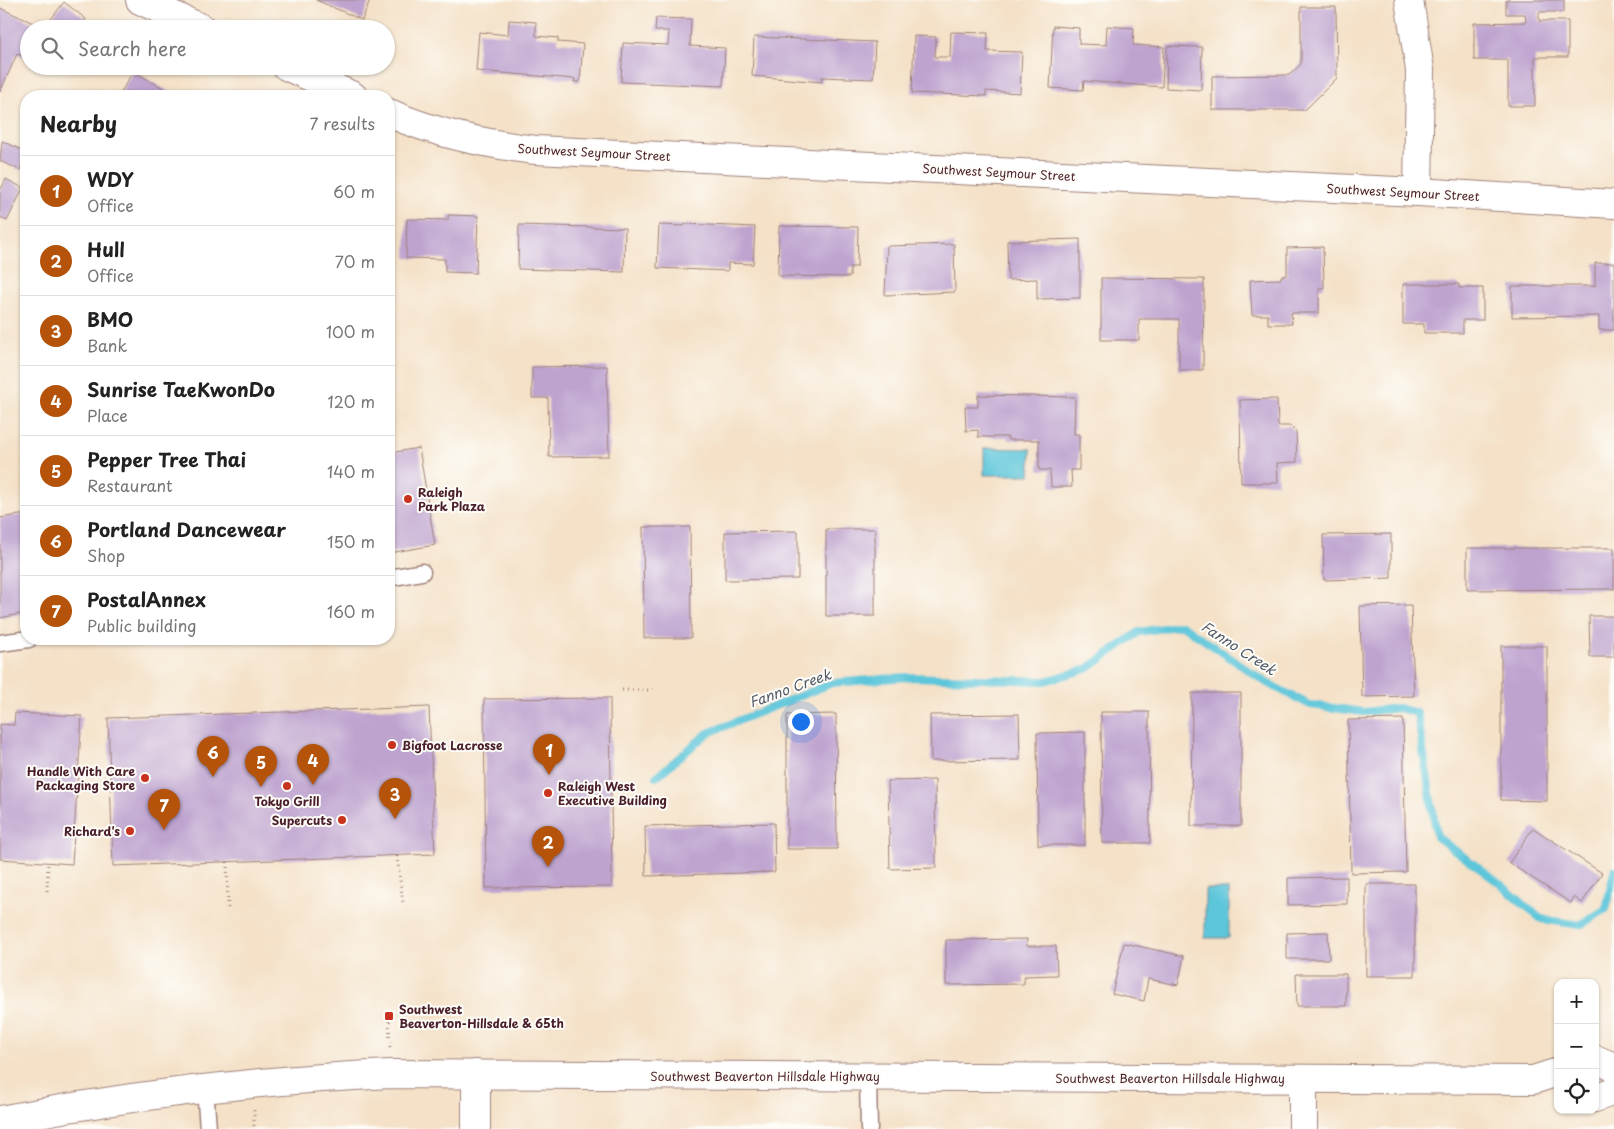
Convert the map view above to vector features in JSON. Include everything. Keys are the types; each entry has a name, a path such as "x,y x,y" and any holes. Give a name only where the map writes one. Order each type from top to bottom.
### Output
{"street":[{"path":"140,0 184,20"},
{"path":"1409,0 1420,70 1418,192"},
{"path":"306,75 340,90"},
{"name":"Southwest Seymour Street","path":"395,116 411,123 461,138 536,150 1418,192 1614,204"},
{"path":"1599,1061 1614,1068"},
{"path":"476,1074 476,1129"},
{"name":"Southwest Beaverton Hillsdale Highway","path":"0,1120 64,1107 205,1088 327,1077 476,1074 1303,1079 1546,1076 1554,1088"},
{"path":"1303,1079 1303,1129"},
{"path":"1599,1097 1614,1091"}],"lane":[{"path":"395,577 422,572"},
{"path":"0,643 20,640"},
{"path":"868,1076 869,1129"},
{"path":"205,1088 208,1129"}],"path":[{"path":"622,690 654,690"},
{"path":"397,856 403,903"},
{"path":"46,891 48,862"},
{"path":"227,862 228,908"}],"water":[{"path":"984,448 1031,449 1030,475 984,475"},
{"path":"1205,889 1229,889 1229,938 1205,938"}],"building":[{"path":"316,0 370,0 362,20"},
{"path":"1506,0 1564,0 1564,12 1539,12 1539,21 1568,21 1568,57 1535,57 1535,106 1508,106 1508,60 1474,60 1474,23 1526,22 1525,14 1506,14"},
{"path":"64,2 86,19 85,20 50,20"},
{"path":"1301,7 1336,7 1337,78 1305,110 1212,110 1212,76 1289,75 1301,64"},
{"path":"0,8 27,20 20,20 20,55 17,54 0,92"},
{"path":"656,18 691,19 690,46 725,48 723,86 621,82 623,43 668,45 669,31 655,31"},
{"path":"509,20 536,22 536,36 558,38 558,42 583,44 580,82 574,82 575,79 476,71 479,32 508,35"},
{"path":"1053,26 1079,28 1079,44 1106,45 1107,26 1134,28 1133,45 1164,47 1162,87 1084,81 1083,90 1050,88"},
{"path":"951,32 988,33 987,51 1022,52 1020,93 986,91 986,96 912,93 914,36 936,37 935,57 950,57"},
{"path":"754,37 875,42 873,79 822,77 822,82 752,76"},
{"path":"1167,46 1202,47 1201,90 1166,88"},
{"path":"131,75 140,75 166,90 122,90"},
{"path":"2,141 20,149 20,170 0,161"},
{"path":"6,179 20,186 20,194 7,221 0,217 0,191"},
{"path":"448,215 478,216 476,273 445,272 445,259 406,258 407,219 448,220"},
{"path":"685,224 755,227 753,264 728,263 728,271 657,268 659,225 684,226"},
{"path":"519,225 625,228 624,272 518,269"},
{"path":"779,226 858,227 857,267 850,267 850,277 778,276"},
{"path":"1080,239 1080,298 1037,299 1037,279 1008,280 1007,241"},
{"path":"954,244 955,292 885,295 887,246"},
{"path":"1323,247 1324,288 1319,288 1319,313 1291,313 1292,324 1268,324 1268,315 1252,315 1250,280 1281,279 1281,276 1287,275 1287,248"},
{"path":"1595,263 1614,263 1614,330 1599,330 1599,316 1512,317 1512,286 1595,286"},
{"path":"1101,278 1204,279 1203,370 1179,370 1179,319 1139,319 1139,340 1101,340"},
{"path":"1403,284 1459,284 1459,288 1483,288 1483,320 1463,320 1463,333 1424,333 1424,324 1403,324"},
{"path":"607,366 609,456 549,457 548,398 532,398 532,367"},
{"path":"978,395 1075,397 1074,434 1079,434 1079,470 1071,470 1072,487 1051,487 1050,470 1039,470 1039,440 1008,440 1008,437 978,437 978,430 966,431 965,407 978,407"},
{"path":"1277,399 1278,426 1290,426 1296,432 1297,462 1277,463 1278,483 1241,483 1240,400"},
{"name":"Raleigh Park Plaza","path":"419,448 435,545 395,552 395,452"},
{"path":"20,515 20,614 0,618 0,518"},
{"path":"643,527 690,527 691,638 644,638"},
{"path":"826,529 875,529 875,616 826,616"},
{"path":"798,531 798,579 725,580 725,532"},
{"path":"1391,534 1391,578 1324,580 1323,535"},
{"path":"1467,548 1614,548 1614,589 1467,590"},
{"path":"1411,605 1414,696 1362,697 1360,606"},
{"path":"1589,616 1614,616 1614,657 1590,657"},
{"path":"1501,646 1547,646 1547,801 1501,800"},
{"path":"1192,693 1241,693 1241,826 1191,826"},
{"name":"Raleigh West Executive Building","path":"610,698 612,887 486,888 484,699"},
{"path":"429,707 435,854 113,866 108,718"},
{"path":"1101,712 1149,712 1150,843 1102,843"},
{"path":"15,713 82,716 72,864 0,859 0,724 14,725"},
{"path":"836,714 837,849 787,849 787,715"},
{"path":"1019,714 1020,760 931,761 930,715"},
{"path":"1403,719 1406,872 1351,873 1348,720"},
{"path":"1085,732 1085,845 1038,845 1037,733"},
{"path":"935,780 936,868 890,869 888,781"},
{"path":"774,823 775,872 646,876 645,826"},
{"path":"1533,828 1602,873 1582,903 1574,897 1571,903 1509,863"},
{"path":"1347,877 1347,904 1288,905 1288,878"},
{"path":"1366,884 1415,884 1415,976 1366,976"},
{"path":"1328,932 1329,959 1287,959 1287,933"},
{"path":"1027,939 1027,946 1056,946 1057,975 1024,976 1024,984 946,985 946,940"},
{"path":"1124,943 1184,956 1178,985 1148,979 1144,1001 1112,994"},
{"path":"1296,974 1346,974 1346,1006 1297,1006"}],"waterway":[{"name":"Fanno Creek","path":"656,777 708,733 832,683 907,677 1045,681 1087,669 1139,632 1182,625 1267,683 1310,705 1364,712 1398,708 1417,713 1437,837 1498,882 1541,919 1580,925 1606,909 1614,871"}],"place":[{"name":"Raleigh Park Plaza","path":"408,499"},
{"name":"Bigfoot Lacrosse","path":"392,745"},
{"name":"WDY","path":"549,775"},
{"name":"Portland Dancewear","path":"213,777"},
{"name":"Handle With Care Packaging Store","path":"145,778"},
{"name":"Sunrise TaeKwonDo","path":"313,785"},
{"name":"Tokyo Grill","path":"287,786"},
{"name":"Pepper Tree Thai","path":"261,787"},
{"name":"Raleigh West Executive Building","path":"548,793"},
{"name":"BMO","path":"395,819"},
{"name":"Supercuts","path":"342,820"},
{"name":"PostalAnnex","path":"164,830"},
{"name":"Richard's","path":"130,831"},
{"name":"Hull","path":"548,867"},
{"name":"Southwest Beaverton-Hillsdale & 65th","path":"389,1016"}]}
